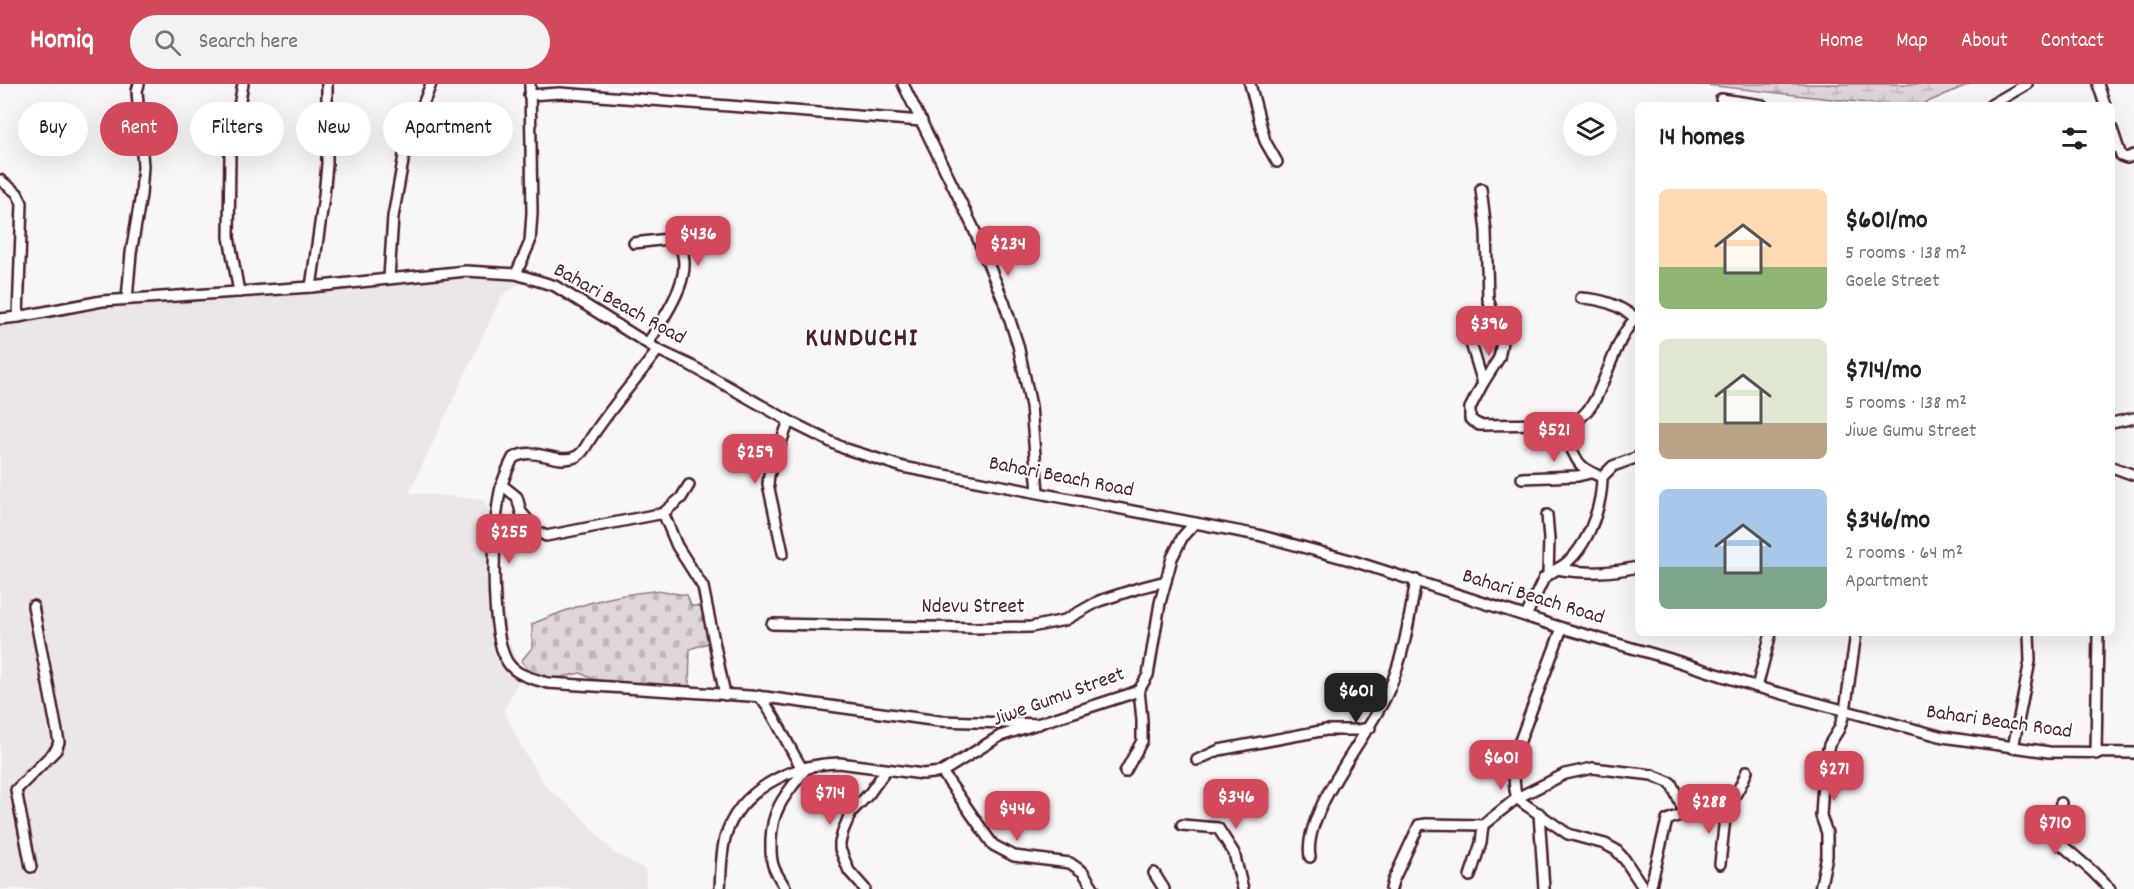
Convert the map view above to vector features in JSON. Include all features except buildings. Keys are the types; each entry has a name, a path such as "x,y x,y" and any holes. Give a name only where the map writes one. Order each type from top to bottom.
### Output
{"street":[{"path":"127,299 143,166 137,91 139,84"},
{"path":"238,292 230,237 230,155 243,84"},
{"path":"310,287 327,164 327,84"},
{"path":"389,278 393,217 405,150 431,84"},
{"path":"516,274 530,242 532,213 530,84"},
{"path":"903,84 973,227 1004,302 1018,345 1031,406 1038,492"},
{"path":"1251,84 1265,141 1277,162"},
{"path":"1996,102 2027,84"},
{"path":"2098,84 2103,102"},
{"path":"529,95 560,93 922,121"},
{"path":"1721,99 1741,102"},
{"path":"2115,138 2121,156 2127,158 2134,155"},
{"path":"0,180 17,193 22,203 18,317"},
{"path":"1481,189 1486,231 1488,299 1503,342 1499,358 1483,383 1469,412 1470,419 1475,424 1554,425 1564,433 1580,464 1590,473 1602,477"},
{"path":"634,243 668,239 676,241 683,253 682,277 672,302 648,343"},
{"name":"Bahari Beach Road","path":"0,319 102,301 310,287 466,271 516,274 555,286 658,350 690,365 789,421 843,448 869,458 903,467 1268,538 1416,580 1562,628 1757,687 1943,736 2049,752 2134,753"},
{"path":"1581,298 1600,299 1622,308 1635,317"},
{"path":"1564,433 1593,404 1615,353 1635,321"},
{"path":"1470,340 1483,383"},
{"path":"658,350 580,454 567,459 532,453 513,458 502,485 495,540 498,629 501,648 508,663 521,675 548,683 759,696 939,721 1039,724"},
{"path":"2115,422 2134,418"},
{"path":"783,553 768,484 789,421"},
{"path":"1548,574 1575,557 1581,548 1600,502 1602,477 1613,466 1635,458"},
{"path":"2115,468 2134,475"},
{"path":"1522,478 1578,476 1590,473"},
{"path":"502,485 517,497 521,512 538,532 546,536 662,514 681,498 689,484"},
{"path":"662,514 666,517 676,546 703,587 725,695"},
{"path":"1526,616 1548,574 1547,515"},
{"name":"Jiwe Gumu Street","path":"942,772 1000,736 1139,690 1148,675 1172,558 1184,536 1196,523"},
{"path":"1557,569 1582,573 1635,568"},
{"path":"1310,857 1314,827 1322,804 1370,728 1388,694 1401,661 1416,580"},
{"name":"Ndevu Street","path":"772,624 1031,627 1065,620 1099,601 1166,581"},
{"path":"32,867 16,790 56,750 59,742 33,606"},
{"path":"1562,628 1518,746 1514,777 1517,798 1568,834 1605,844 1616,850 1644,889"},
{"path":"1757,687 1770,636"},
{"path":"1820,889 1827,856 1827,833 1821,816 1824,766 1829,745 1839,729 1845,711 1856,636"},
{"path":"2013,748 2030,661 2029,636"},
{"path":"2096,754 2098,636"},
{"path":"1125,772 1142,741 1139,690"},
{"path":"759,696 774,714 795,758 802,768 807,768"},
{"path":"1197,760 1219,750 1326,730 1370,728"},
{"path":"720,889 726,836 748,799 775,780 825,763 923,774 942,772 993,845 1014,856 1070,863 1083,872 1094,889"},
{"path":"786,889 774,867 771,855 772,825 776,809 785,794 807,768"},
{"path":"1391,889 1419,825 1483,825 1517,798 1565,774 1593,768 1644,774 1669,781 1685,813"},
{"path":"865,889 849,871 840,849 840,843 851,812 886,770"},
{"path":"1720,864 1726,808 1740,789 1747,771"},
{"path":"2061,804 2055,839 2092,870 2110,889"},
{"path":"1650,889 1667,820 1685,813 1696,817 1709,815 1726,808"},
{"path":"1539,813 1544,889"},
{"path":"1182,825 1218,828 1234,853 1243,889"},
{"path":"1470,876 1481,843 1483,825"},
{"path":"1154,873 1164,889"}],"shaded area":[{"path":"466,271 531,277 502,295 409,493 484,499 498,536 507,635 521,675 504,711 522,748 546,787 578,813 614,853 645,869 646,889 0,889 0,319 102,301"}],"green space":[{"path":"1697,84 1969,84 1928,102 1858,102"},
{"path":"655,591 687,595 691,606 703,606 708,643 690,649 689,687 594,680 581,673 551,679 531,672 521,661 532,648 532,624 592,602"}],"district":[{"name":"KUNDUCHI","path":"862,339"}]}
